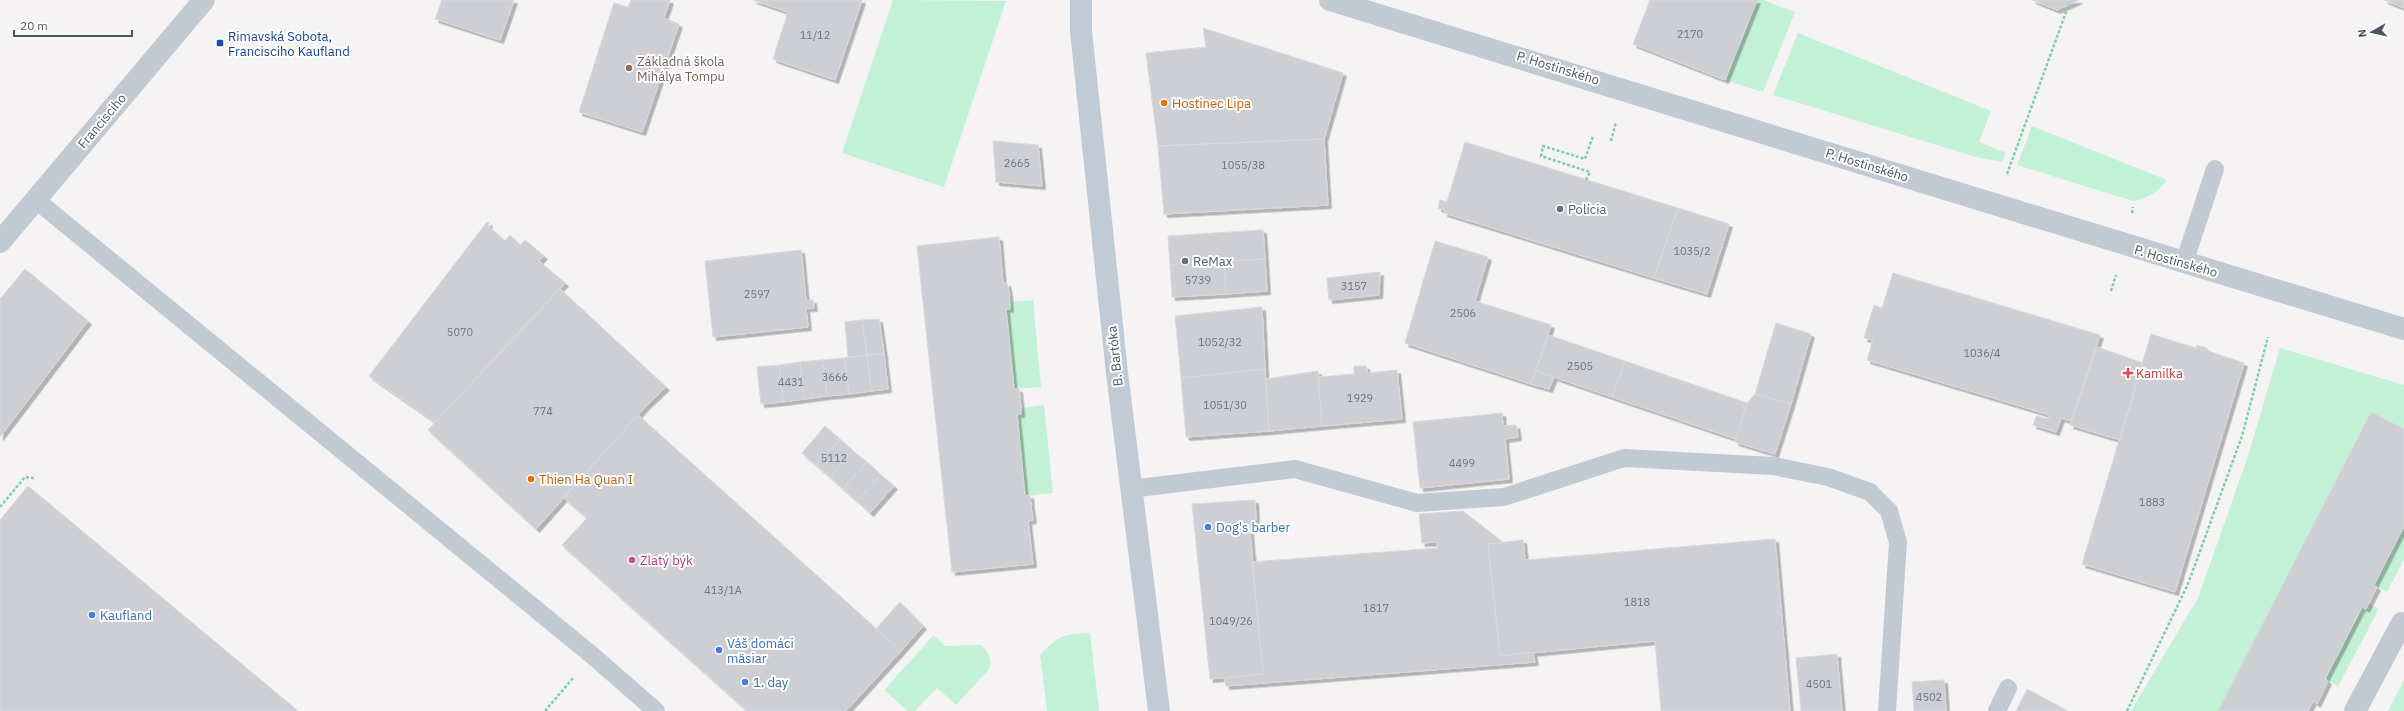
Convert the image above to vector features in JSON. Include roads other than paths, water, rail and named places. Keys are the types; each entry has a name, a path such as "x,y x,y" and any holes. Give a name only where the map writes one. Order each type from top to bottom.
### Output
{"main road":[{"name":"B. Bartóka","path":"1081,0 1081,31 1130,488 1159,711"}],"street":[{"name":"Francisciho","path":"0,242 204,0"},
{"name":"P. Hostinského","path":"1330,0 1595,80 2184,263 2404,329"},
{"path":"2355,711 2402,623 2404,624"}],"lane":[{"path":"2184,263 2215,169"},
{"path":"36,200 593,656 656,711"},
{"path":"1130,488 1295,469 1417,504 1504,497 1624,458 1773,466 1828,477 1870,492 1889,511 1898,542 1887,711"},
{"path":"1997,711 2008,688"}],"place":[{"name":"Rimavská Sobota, Francisciho Kaufland","path":"220,43"},
{"name":"Základná škola Mihálya Tompu","path":"629,68"},
{"name":"Hostinec Lipa","path":"1164,103"},
{"name":"Polícia","path":"1560,209"},
{"name":"ReMax","path":"1185,261"},
{"name":"Kamilka","path":"2128,373"},
{"name":"Thien Ha Quan I","path":"531,479"},
{"name":"Dog's barber","path":"1208,527"},
{"name":"Zlatý býk","path":"632,560"},
{"name":"Kaufland","path":"92,615"},
{"name":"Váš domáci mäsiar","path":"719,650"},
{"name":"1. day","path":"745,682"}]}
